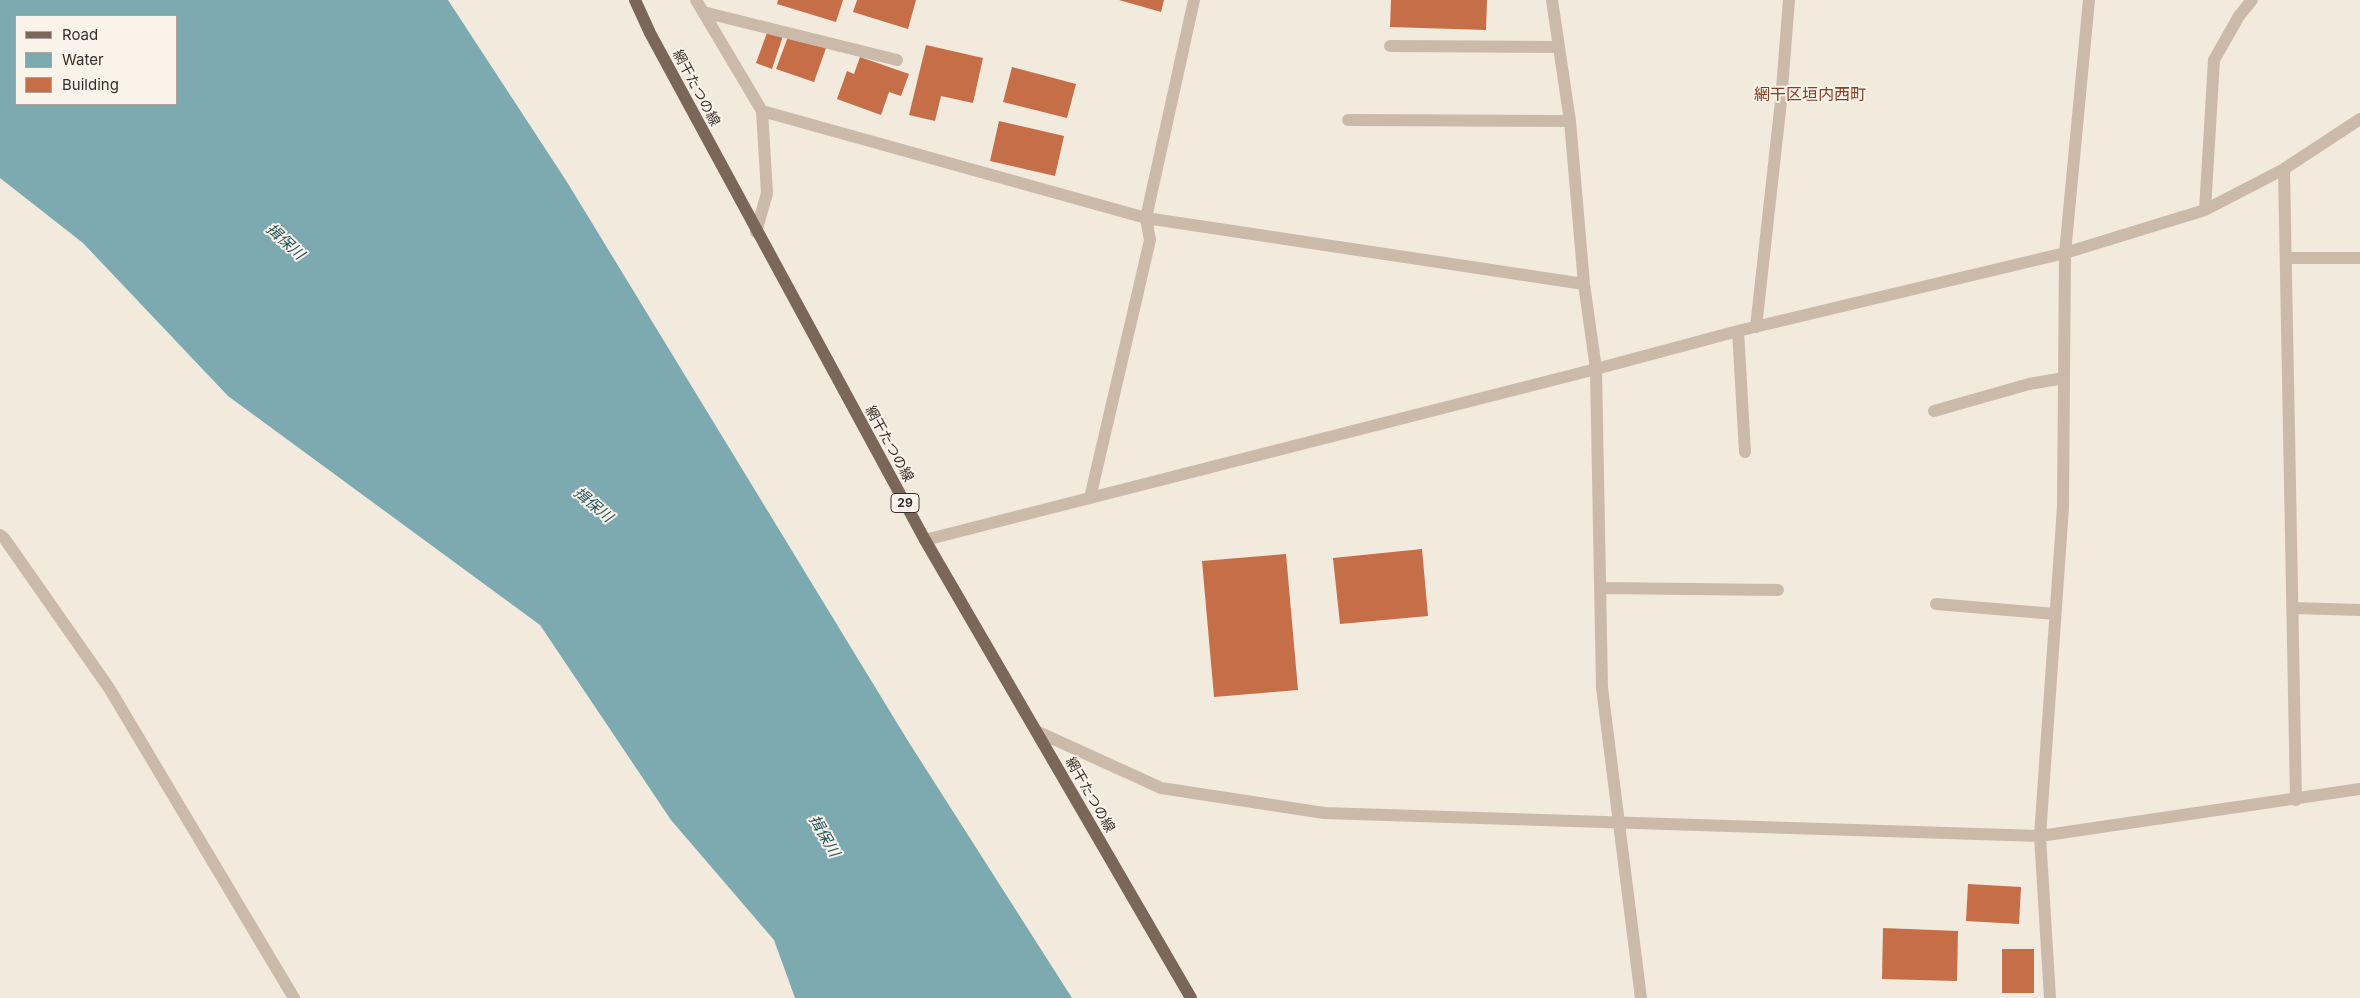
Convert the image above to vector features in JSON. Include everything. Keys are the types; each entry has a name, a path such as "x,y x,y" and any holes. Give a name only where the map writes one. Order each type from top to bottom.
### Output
{"main road":[{"name":"網干たつの線","path":"635,0 650,33 756,232 925,540 1191,998"}],"street":[{"path":"696,0 762,112 767,193 756,232"},
{"path":"1090,498 1150,240 1146,218 1194,0"},
{"path":"1552,0 1570,121 1584,284 1596,369 1602,688 1641,998"},
{"path":"1756,327 1782,101 1789,0"},
{"path":"2050,998 2040,836 2063,506 2065,253 2089,0"},
{"path":"2205,210 2214,60 2238,16 2252,0"},
{"path":"703,12 898,60"},
{"path":"1390,46 1559,47"},
{"path":"762,112 1146,218 1584,284"},
{"path":"925,540 1738,331 2065,253 2205,210 2284,169 2360,119"},
{"path":"1348,120 1570,121"},
{"path":"2284,169 2296,800"},
{"path":"2286,258 2360,258"},
{"path":"1738,331 1745,452"},
{"path":"1934,411 2029,384 2064,378"},
{"path":"0,534 109,688 294,998"},
{"path":"1600,588 1778,590"},
{"path":"1936,604 2055,614"},
{"path":"2293,608 2360,610"},
{"path":"1036,731 1161,788 1324,813 2040,836 2296,800 2360,789"}],"water":[{"name":"揖保川","path":"0,0 448,0 567,182 908,741 1072,998 795,998 774,940 671,820 540,625 228,396 83,243 0,178"}],"building":[{"path":"778,0 843,0 836,22 777,4"},
{"path":"857,0 916,0 908,29 853,12"},
{"path":"1119,0 1164,0 1161,12"},
{"path":"1391,0 1487,0 1486,30 1390,27"},
{"path":"768,30 783,36 772,69 756,63"},
{"path":"789,34 826,48 814,82 776,69"},
{"path":"926,45 983,58 973,103 941,96 935,121 909,115"},
{"path":"860,57 909,74 901,96 889,92 881,115 837,99 847,71 854,74"},
{"path":"1012,67 1076,84 1067,118 1003,102"},
{"path":"999,121 1064,136 1055,176 990,161"},
{"path":"1422,549 1428,616 1340,624 1333,558"},
{"path":"1286,554 1298,690 1214,697 1202,561"},
{"path":"1968,884 2021,887 2019,924 1966,921"},
{"path":"1883,928 1958,931 1957,981 1882,979"},
{"path":"2002,949 2034,949 2034,993 2002,993"}],"district":[{"name":"網干区垣内西町","path":"1810,95"}]}
